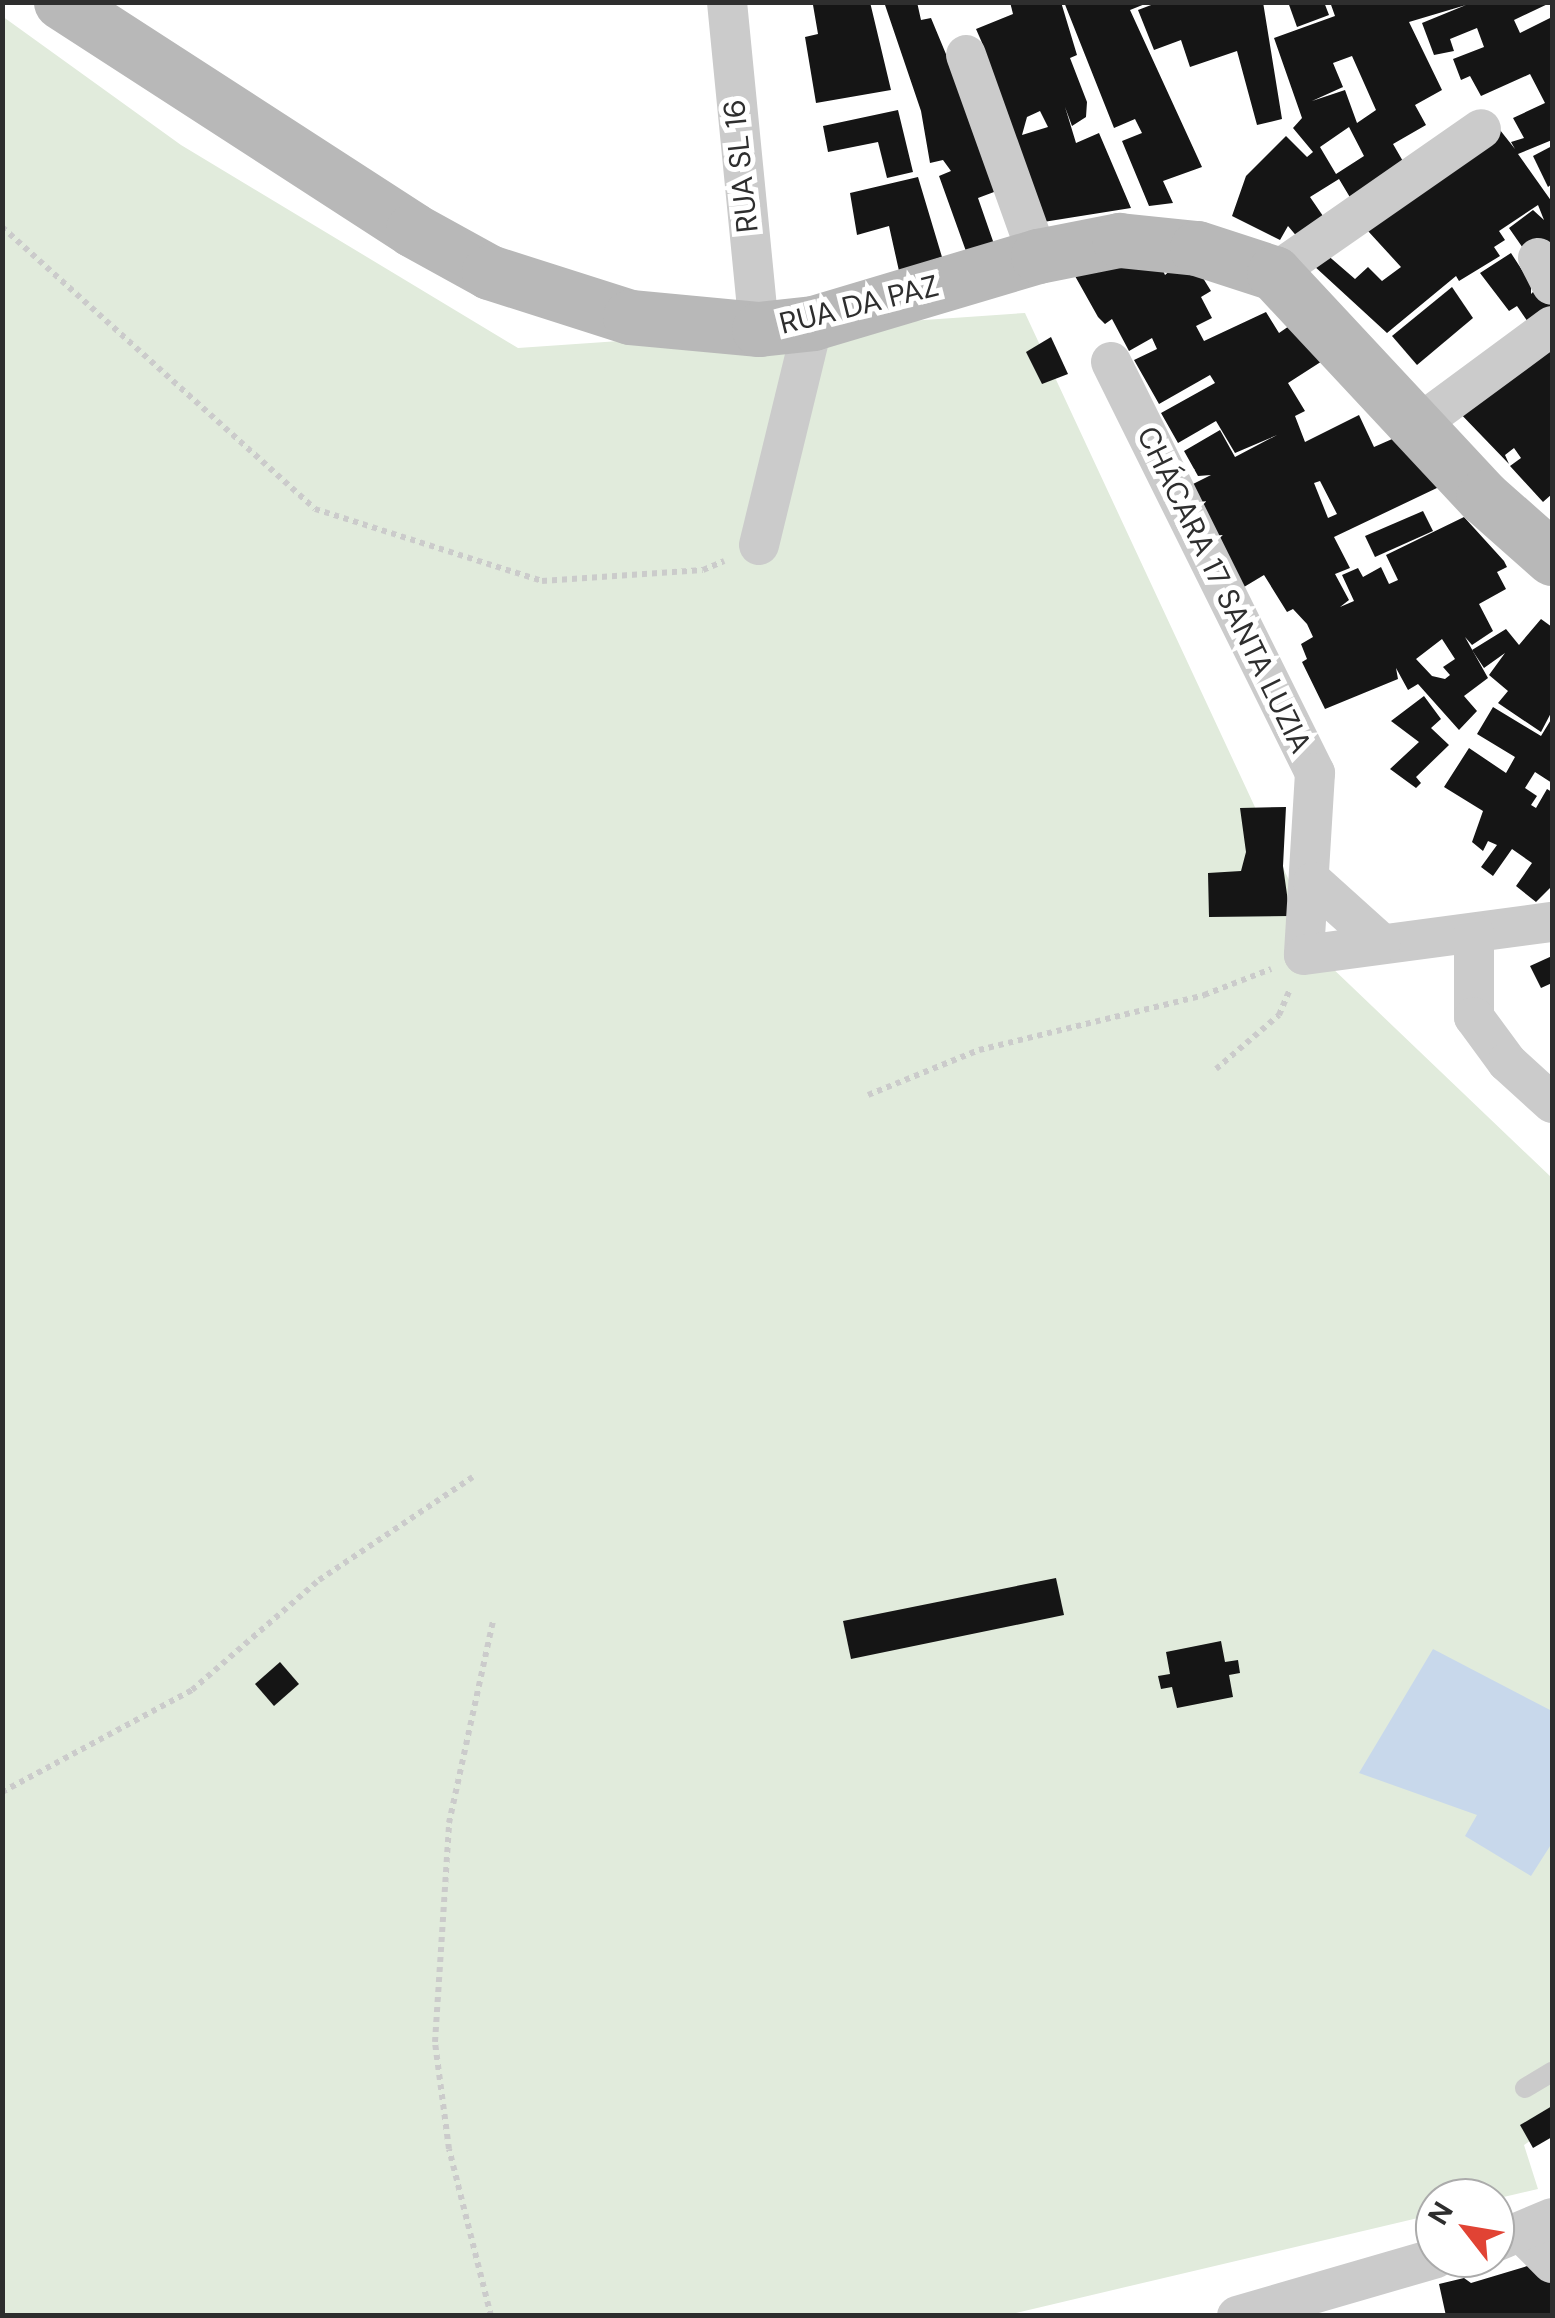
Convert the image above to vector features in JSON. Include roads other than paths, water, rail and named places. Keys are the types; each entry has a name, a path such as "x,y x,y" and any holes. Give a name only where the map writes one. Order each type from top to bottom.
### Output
{"street":[{"name":"RUA DA PAZ","path":"60,2 412,230 489,272 630,317 759,330 813,323 1038,256 1120,240 1197,248 1274,273 1483,497 1552,558"},
{"name":"RUA SL 16","path":"727,2 759,330"},
{"path":"966,56 1038,256"},
{"path":"1274,273 1481,129"},
{"path":"759,545 813,323"},
{"path":"1418,424 1552,326"},
{"name":"CHÁCARA 17 SANTA LUZIA","path":"1111,362 1316,773 1313,882 1304,956 1381,943"},
{"path":"1313,882 1381,943 1552,922"},
{"path":"1474,933 1474,1017 1507,1062 1552,1103"},
{"path":"1524,2232 1552,2263"},
{"path":"1237,2316 1338,2301 1415,2267"}],"lane":[{"path":"1525,2088 1552,2072"}],"water":[{"path":"1433,1649 1552,1711 1552,1843 1531,1876 1465,1836 1477,1815 1359,1773"}]}
